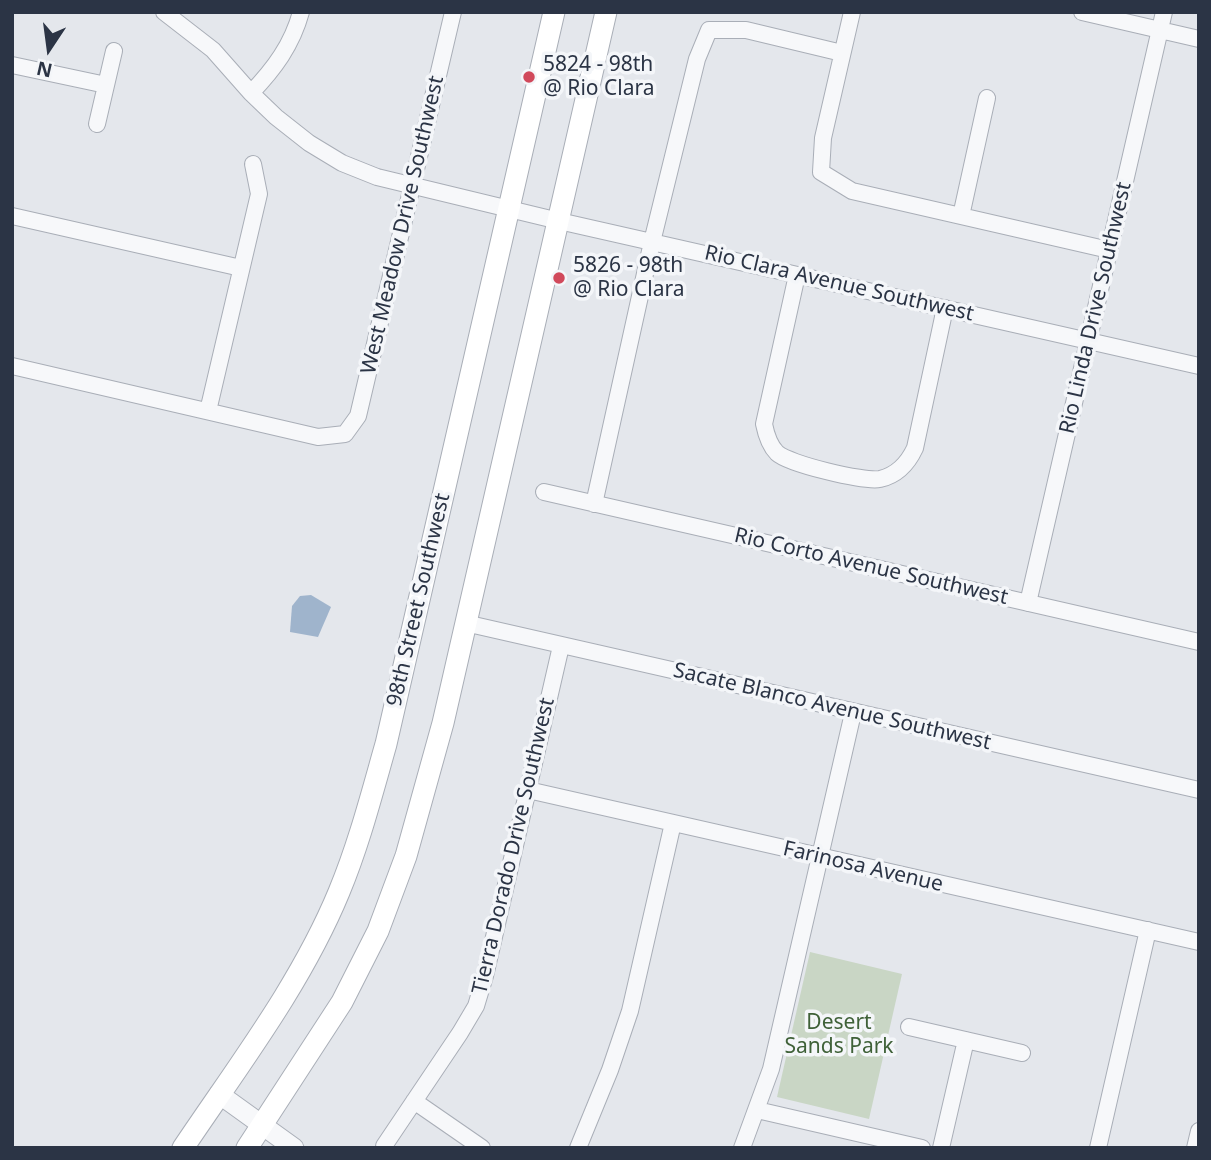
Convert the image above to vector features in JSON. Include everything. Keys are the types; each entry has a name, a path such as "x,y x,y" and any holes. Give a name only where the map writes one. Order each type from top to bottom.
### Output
{"main road":[{"name":"98th Street Southwest","path":"183,1148 285,995 338,893 362,829 386,744 554,12"},
{"path":"247,1148 342,1002 378,931 407,856 443,723 606,12"}],"street":[{"name":"Rio Clara Avenue Southwest","path":"164,12 213,50 251,93 309,143 342,163 377,177 1199,366"},
{"path":"251,93 274,69 287,48 301,12"},
{"name":"West Meadow Drive Southwest","path":"208,411 318,437 345,433 358,416 453,12"},
{"path":"852,12 823,138 821,172 852,191 1110,250"},
{"path":"1082,12 1199,39"},
{"name":"Rio Linda Drive Southwest","path":"1028,603 1164,12"},
{"path":"594,504 652,242 697,60 709,30 746,30 842,53"},
{"path":"97,124 114,51"},
{"path":"12,65 106,85"},
{"path":"961,216 987,98"},
{"path":"12,366 208,411 259,194 253,164"},
{"path":"12,216 241,268"},
{"path":"797,275 765,414 765,433 776,452 785,459 830,471 870,480 880,479 893,474 910,458 945,309"},
{"name":"Rio Corto Avenue Southwest","path":"544,492 1199,642"},
{"name":"Sacate Blanco Avenue Southwest","path":"465,624 1199,790"},
{"name":"Tierra Dorado Drive Southwest","path":"384,1146 460,1033 475,1006 485,976 561,646"},
{"path":"742,1148 757,1110 780,1034 853,713"},
{"name":"Farinosa Avenue","path":"528,790 1199,942"},
{"path":"578,1148 610,1070 630,1011 673,823"},
{"path":"1098,1148 1148,930"},
{"path":"909,1027 1022,1053"},
{"path":"940,1148 966,1040"},
{"path":"219,1094 294,1148"},
{"path":"414,1101 482,1148"},
{"path":"757,1110 922,1148"},
{"path":"1195,1148 1199,1131"}],"green space":[{"name":"Desert Sands Park","path":"810,952 902,974 869,1119 777,1097"}],"water":[{"path":"311,595 331,607 318,637 290,632 292,606 300,596"}],"place":[{"name":"5824 - 98th @ Rio Clara","path":"529,77"},
{"name":"5826 - 98th @ Rio Clara","path":"559,278"}]}
